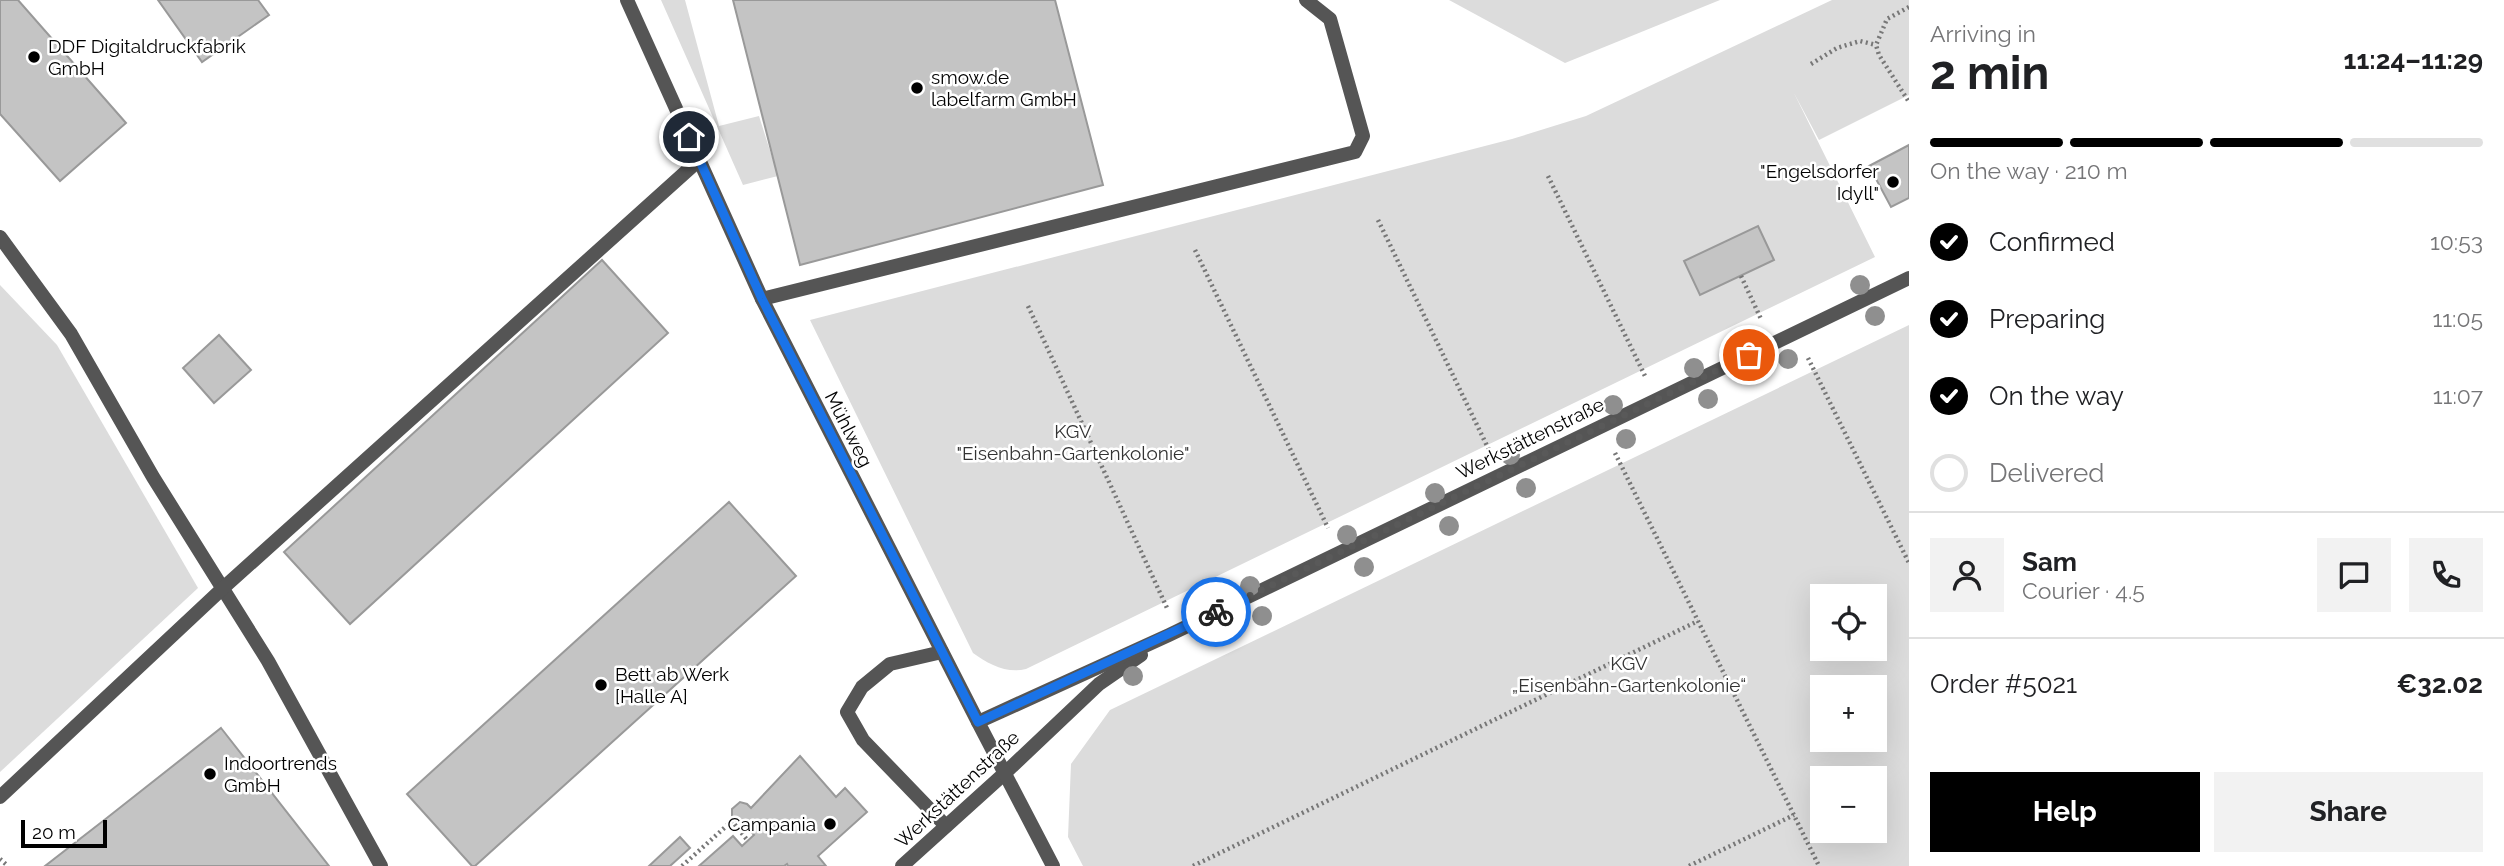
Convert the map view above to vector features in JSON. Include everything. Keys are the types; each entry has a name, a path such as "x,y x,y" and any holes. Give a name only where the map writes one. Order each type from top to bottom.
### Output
{"street":[{"name":"Mühlweg","path":"628,0 762,299 1053,866"},
{"path":"762,299 1355,152 1363,136 1330,19 1306,0"},
{"path":"0,797 222,589 699,160"},
{"path":"0,237 71,334 153,477 268,661 381,866"},
{"name":"Werkstättenstraße","path":"978,722 1169,635 1909,278"},
{"name":"Werkstättenstraße","path":"902,866 1099,684 1169,635"},
{"path":"942,652 890,664 862,687 848,712 863,740 946,826"}],"path":[{"path":"1909,7 1886,19 1876,45 1879,55 1909,102"},
{"path":"1811,64 1837,48 1860,41 1876,45"},
{"path":"1548,176 1645,376"},
{"path":"1378,220 1490,452"},
{"path":"1195,250 1328,528"},
{"path":"1741,276 1761,319"},
{"path":"1028,306 1167,608"},
{"path":"1808,359 1909,563"},
{"path":"1615,453 1819,866"},
{"path":"1194,866 1698,621"},
{"path":"1689,866 1794,816"},
{"path":"682,866 732,821 748,841"},
{"path":"0,859 8,866"}],"green space":[{"path":"661,0 685,0 719,126 759,116 778,176 743,185"},
{"path":"1449,0 1720,0 1565,63"},
{"name":"KGV \"Eisenbahn-Gartenkolonie\"","path":"1832,0 1909,0 1909,95 1819,140 1794,93 1875,257 1026,669 998,667 973,653 810,320 1512,139 1586,116"},
{"path":"0,285 57,345 198,588 0,772"},
{"name":"KGV „Eisenbahn-Gartenkolonie“","path":"1909,325 1909,866 1083,866 1068,837 1071,764 1110,710"}],"building":[{"name":"DDF Digitaldruckfabrik GmbH","path":"0,0 18,0 126,123 60,181 0,114"},
{"path":"158,0 258,0 269,15 202,62"},
{"name":"smow.de labelfarm GmbH","path":"733,0 1055,0 1103,185 800,265"},
{"name":"\"Engelsdorfer Idyll\"","path":"1909,145 1909,198 1891,207 1869,166"},
{"path":"1758,226 1774,260 1700,295 1684,261"},
{"path":"602,260 668,333 350,624 284,552"},
{"path":"219,335 251,370 214,403 183,368"},
{"name":"Bett ab Werk [Halle A]","path":"729,502 796,576 472,866 407,794"},
{"name":"Indoortrends GmbH","path":"221,728 329,866 45,866 103,821"},
{"path":"800,756 836,797 845,788 867,812 818,856 826,866 699,866 733,836 742,846 754,835 745,824 736,821 732,816 732,809 740,802 751,808"},
{"path":"680,837 690,848 670,866 649,866"}],"way so far":[{"path":"1216,612 1749,355"}],"place":[{"name":"DDF Digitaldruckfabrik GmbH","path":"34,57"},
{"name":"smow.de labelfarm GmbH","path":"917,88"},
{"name":"\"Engelsdorfer Idyll\"","path":"1893,182"},
{"name":"Bett ab Werk [Halle A]","path":"601,685"},
{"name":"Indoortrends GmbH","path":"210,774"},
{"name":"Campania","path":"830,824"}],"route":[{"path":"689,137 762,299 978,722 1216,612"}]}
